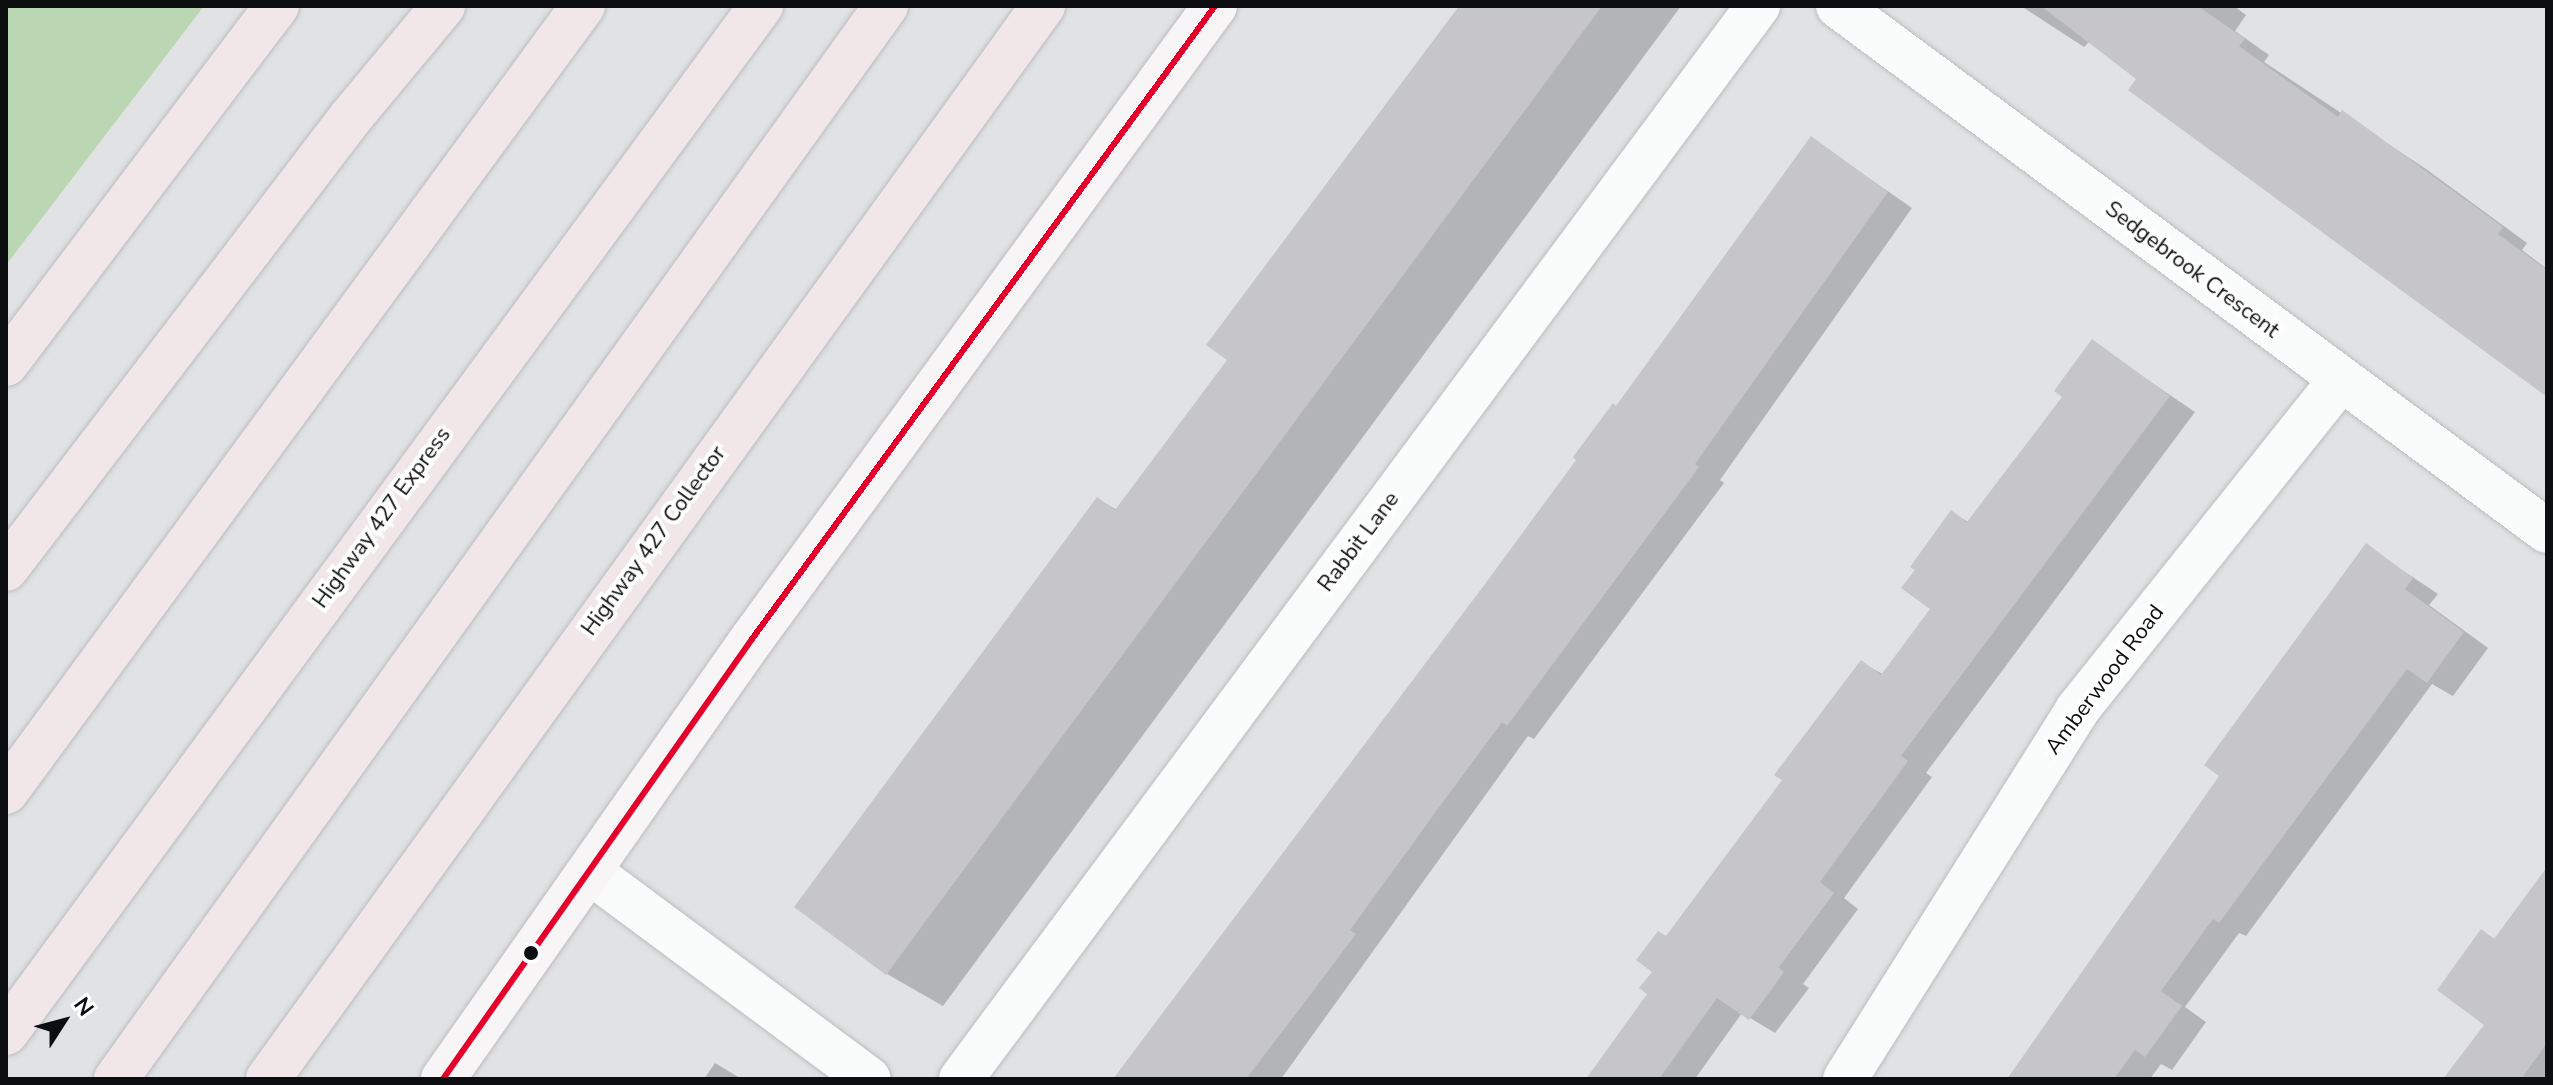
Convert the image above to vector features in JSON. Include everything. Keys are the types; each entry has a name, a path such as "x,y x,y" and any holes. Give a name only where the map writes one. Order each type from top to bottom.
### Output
{"highway":[{"path":"6,364 277,6"},
{"path":"6,569 351,117 443,6"},
{"path":"6,792 583,6"},
{"name":"Highway 427 Express","path":"6,1033 761,6"},
{"path":"116,1079 886,6"},
{"name":"Highway 427 Collector","path":"268,1079 1043,6"}],"main road":[{"path":"443,1079 752,639 1215,6"}],"street":[{"name":"Rabbit Lane","path":"961,1079 1758,6"},
{"name":"Sedgebrook Crescent","path":"1838,6 2340,381 2547,531"},
{"name":"Amberwood Road","path":"1845,1079 2077,710 2340,381"},
{"path":"590,872 869,1079"}],"green space":[{"path":"6,6 204,6 6,265"}],"building":[{"path":"1459,6 1602,6 886,975 794,907 1097,497 1115,510 1227,360 1206,345"},
{"path":"2041,6 2198,6 2245,39 2239,46 2338,117 2342,110 2503,227 2498,234 2547,270 2547,397 2128,90 2136,79"},
{"path":"1811,136 1888,192 1695,464 1699,467 1507,726 1502,722 1350,930 1356,934 1246,1079 1113,1079 1485,584 1576,460 1573,457 1613,403 1616,406"},
{"path":"2092,339 2170,396 1901,756 1908,761 1820,882 1834,893 1779,967 1784,972 1749,1020 1717,998 1659,1079 1586,1079 1647,994 1639,988 1652,972 1636,960 1658,931 1666,936 1782,780 1774,775 1861,660 1881,675 1930,609 1901,588 1915,570 1910,567 1951,510 1967,522 2062,397 2054,391"},
{"path":"2366,543 2413,578 2405,589 2464,632 2427,683 2407,669 2219,923 2213,919 2161,991 2182,1006 2145,1057 2135,1050 2114,1079 2007,1079 2219,776 2204,765"},
{"path":"2547,867 2547,1043 2521,1079 2443,1079 2484,1025 2437,990 2481,929 2494,939"}],"transit line":[{"path":"443,1079 752,639 1215,6"}]}
